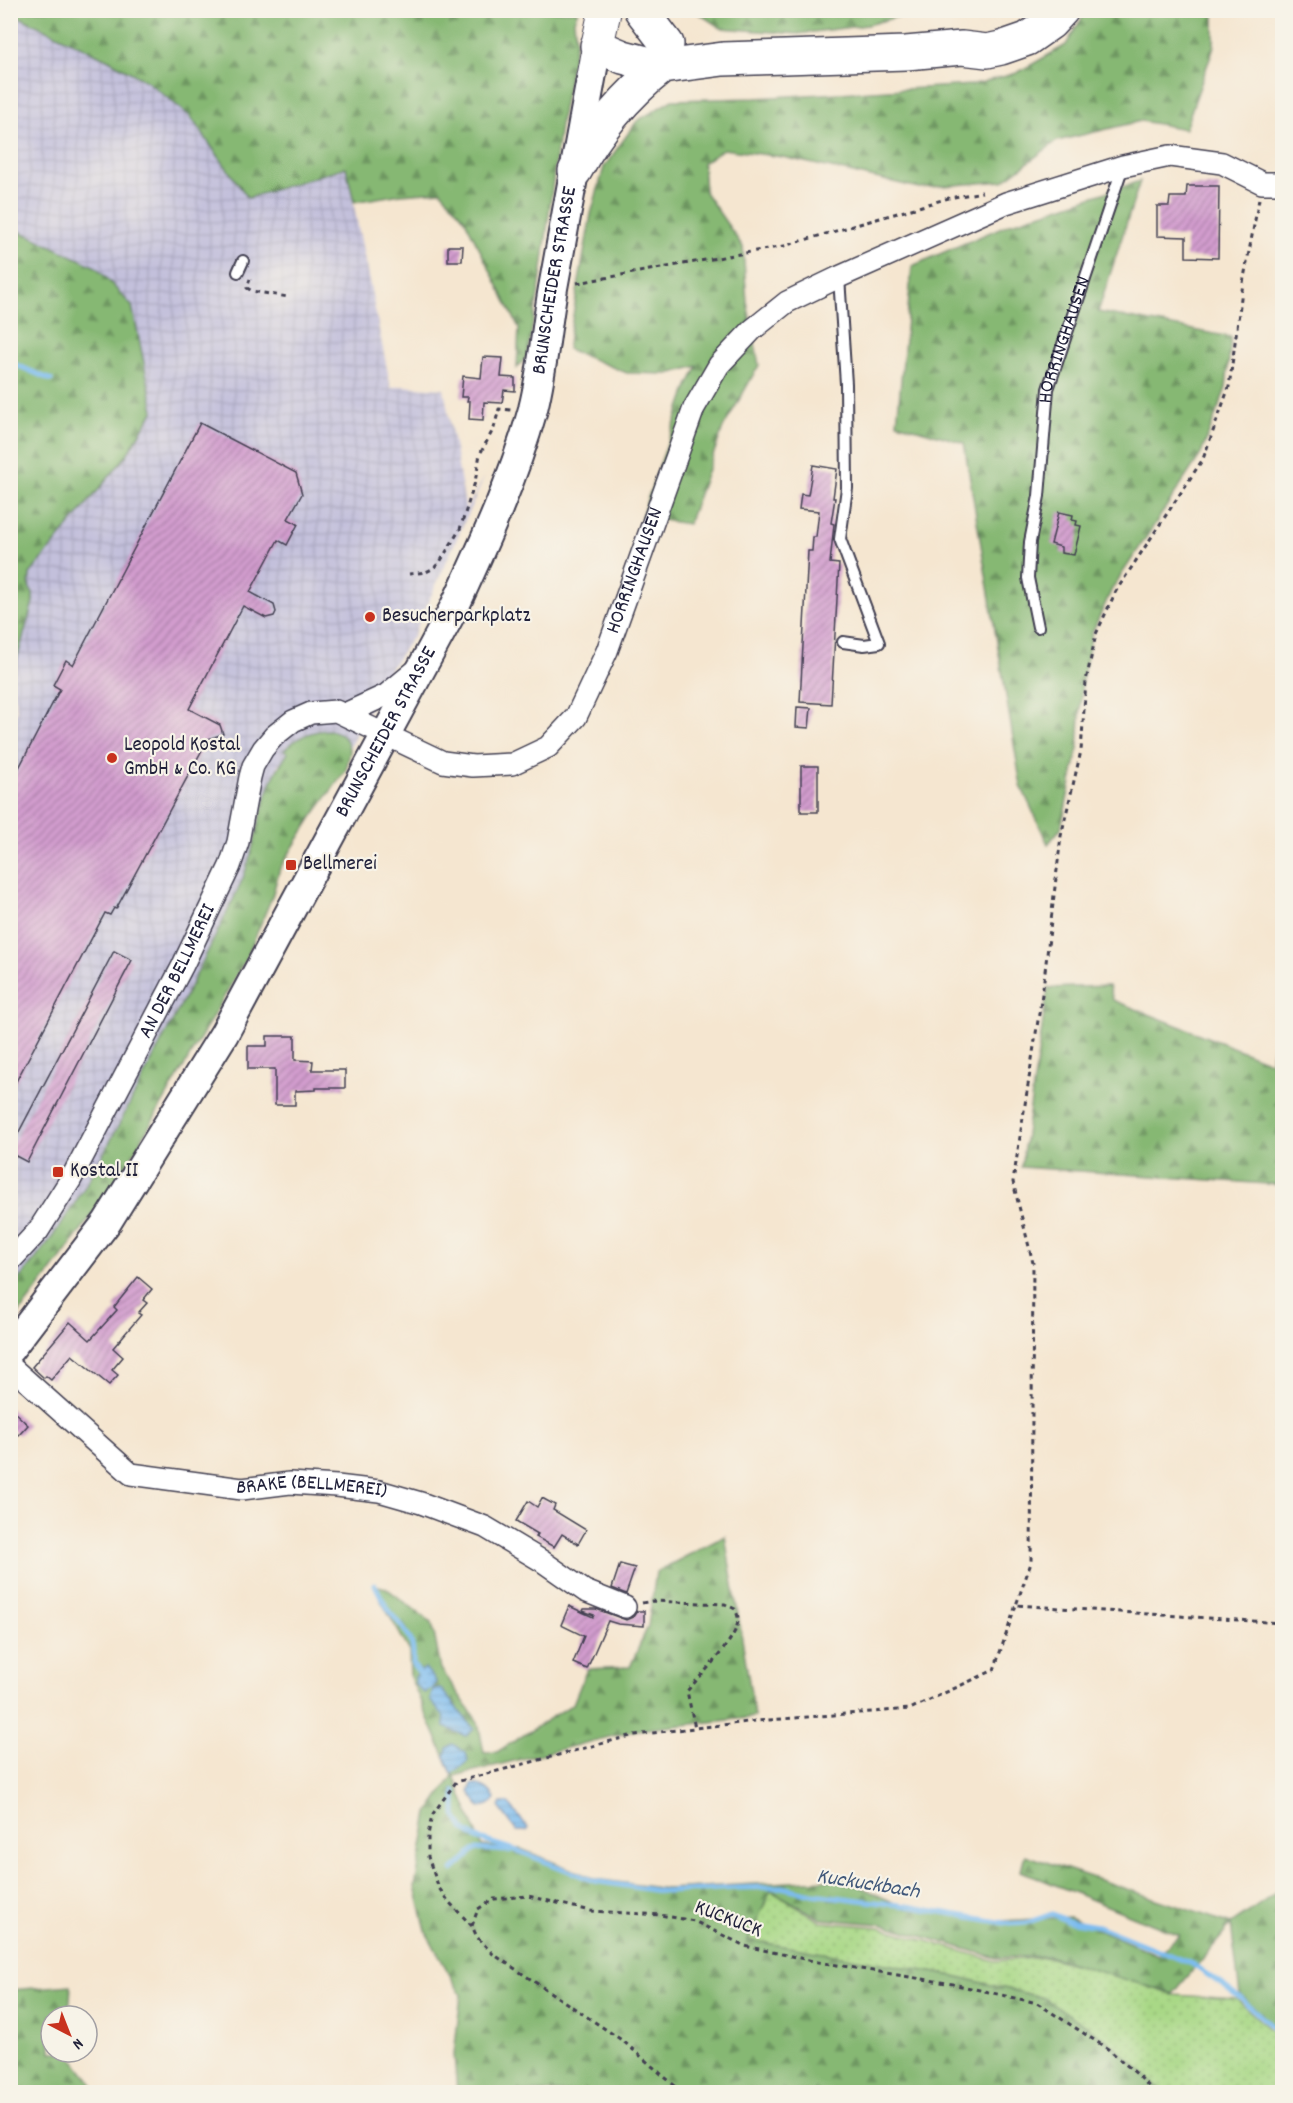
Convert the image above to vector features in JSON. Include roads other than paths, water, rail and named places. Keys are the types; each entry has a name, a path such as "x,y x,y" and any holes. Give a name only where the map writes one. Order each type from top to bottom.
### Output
{"highway":[{"path":"641,10 665,56"},
{"path":"962,48 1006,31 1034,10"},
{"path":"597,46 625,38 665,56 723,59 906,53 962,48 987,51 1014,44 1039,31 1062,10"},
{"path":"574,171 614,111 665,56"}],"main road":[{"name":"BRUNSCHEIDER STRASSE","path":"10,1349 107,1222 212,1054 293,909 454,608 498,510 532,410 541,372 574,171 605,10"}],"street":[{"name":"HORRINGHAUSEN","path":"385,734 443,762 474,766 512,764 548,747 576,717 607,651 694,408 718,365 752,330 787,302 1005,203 1123,166 1170,156 1222,163 1272,183"},
{"name":"AN DER BELLMEREI","path":"345,714 386,695 423,664"},
{"name":"AN DER BELLMEREI","path":"10,1261 38,1231 71,1179 182,967 230,866 238,842 253,766 263,749 292,720 310,713 336,711 385,734"},
{"name":"BRAKE (BELLMEREI)","path":"10,1366 131,1474 242,1489 290,1483 379,1491 421,1503 485,1527 585,1591 625,1606"}],"lane":[{"name":"HORRINGHAUSEN","path":"1038,627 1028,578 1030,542 1039,496 1048,389 1123,166"},
{"path":"238,272 243,261"},
{"path":"839,277 846,384 847,488 840,539 879,643 864,645 843,642"}],"water":[{"path":"425,1668 436,1681 435,1685 424,1693 415,1684 415,1677"},
{"path":"440,1688 474,1729 466,1736 445,1727 444,1717 430,1700 433,1689"},
{"path":"453,1744 466,1753 468,1761 452,1773 445,1757 447,1748"},
{"path":"472,1784 483,1786 495,1798 487,1806 480,1807 469,1792"},
{"path":"501,1803 508,1803 528,1828 526,1831 517,1831 499,1807"}],"waterway":[{"path":"10,362 51,380"},
{"name":"Kuckuckbach","path":"375,1585 387,1607 408,1634 411,1640 413,1665 430,1687"},
{"name":"Kuckuckbach","path":"455,1791 455,1814 464,1830 479,1839 521,1852 594,1881 666,1892 781,1887 812,1894 907,1906 1010,1924 1026,1923 1052,1914 1067,1921 1098,1926 1192,1964 1238,1996 1282,2035"},
{"path":"453,1870 476,1849 509,1851"}],"place":[{"name":"Besucherparkplatz","path":"370,617"},
{"name":"Leopold Kostal GmbH & Co. KG","path":"112,758"},
{"name":"Bellmerei","path":"291,865"},
{"name":"Kostal II","path":"58,1172"}]}
